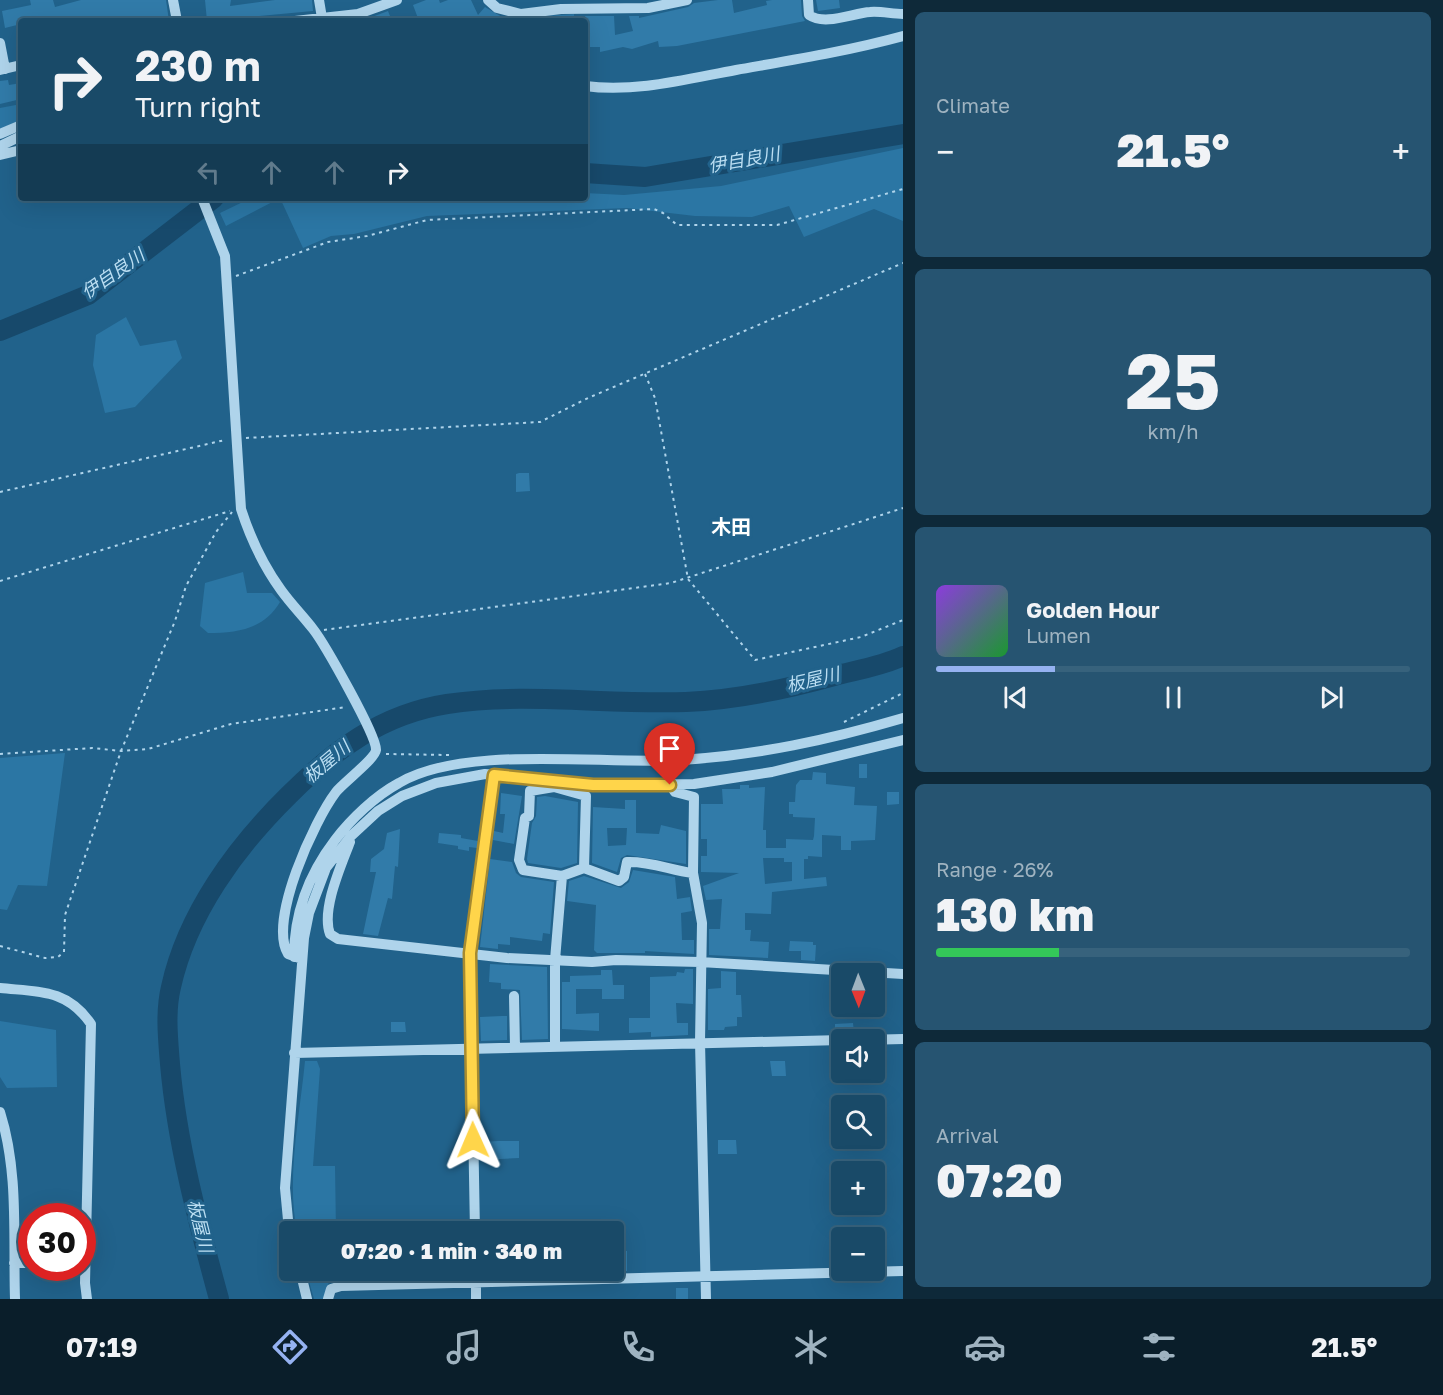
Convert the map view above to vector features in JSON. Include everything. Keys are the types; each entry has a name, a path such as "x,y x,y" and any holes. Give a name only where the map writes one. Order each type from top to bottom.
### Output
{"street":[{"path":"173,0 176,18"},
{"path":"318,0 322,18 358,14 397,0"},
{"path":"488,0 497,8 521,14 687,0"},
{"path":"808,0 812,17 827,19 870,12 903,14"},
{"path":"588,86 612,90 709,75 846,50 903,36"},
{"path":"0,43 3,69 18,66"},
{"path":"0,134 18,126"},
{"path":"0,146 18,137"},
{"path":"0,155 18,151"},
{"path":"203,201 220,240 227,277 237,509 249,536 281,590 315,631 375,741 374,756 336,792 322,812 296,871 284,925 285,949 298,958"},
{"path":"288,1221 285,1188 303,897 318,862 348,823 399,782 438,768 486,760 680,760 767,752 834,739 903,718"},
{"path":"298,958 309,913 326,868 351,836 378,811 402,796 436,783 467,776 494,775 554,783 593,785 694,784 772,772 903,740"},
{"path":"475,1221 470,953 494,775"},
{"path":"584,868 586,796 554,783 530,791 529,816 525,818 519,860 523,870 562,876 584,868 619,881 624,877 627,862 646,861 672,870 693,873"},
{"path":"670,785 675,792 694,796 693,873 702,923 700,1041 706,1299"},
{"path":"351,836 333,888 327,927 330,934 339,939 555,960 700,962 903,974"},
{"path":"555,1046 555,960 562,876"},
{"path":"0,988 64,996 80,1007 91,1024 85,1283 87,1299"},
{"path":"514,996 514,1047"},
{"path":"885,1039 903,1039"},
{"path":"294,1053 700,1041 831,1040"},
{"path":"0,1112 8,1138 12,1168 15,1299"},
{"path":"624,1277 705,1277 903,1271"},
{"path":"303,1281 307,1299"},
{"path":"328,1299 331,1289 341,1286 408,1281"},
{"path":"476,1281 476,1299"}],"path":[{"path":"227,277 244,274 327,242 367,236 427,220 654,209 663,213 677,225 777,225 903,189"},
{"path":"0,492 235,438 540,422 588,398 903,263"},
{"path":"645,374 655,399 688,579 755,660 843,642 903,620"},
{"path":"315,631 688,579 903,507"},
{"path":"0,581 237,509"},
{"path":"0,946 45,958 58,957 64,952 65,915 121,751 175,621 186,586 216,532 237,509"},
{"path":"0,754 92,748 121,751 148,749 231,724 359,711"},
{"path":"374,756 387,753 438,753 458,756"}],"shaded area":[{"path":"574,14 574,18 517,18"},
{"path":"18,105 18,121 0,129 0,108"},
{"path":"903,148 903,221 874,209 804,237 789,206 752,217 695,216 627,208 427,216 354,234 331,236 303,248 281,201 588,201 588,193 624,195 721,186"},
{"path":"245,201 274,201 226,226 220,213"},
{"path":"126,317 140,346 176,340 182,358 135,407 105,413 93,365 96,335"},
{"path":"243,572 247,593 272,593 280,602 266,618 249,628 208,633 200,626 205,583"},
{"path":"65,753 47,886 18,885 7,910 0,909 0,758"},
{"path":"0,1021 56,1030 57,1087 7,1088 0,1077"},
{"path":"305,1061 317,1061 320,1069 313,1166 335,1166 336,1221 296,1221 293,1168"},
{"path":"309,1281 328,1281 333,1299 314,1299"}],"building":[{"path":"30,0 53,0 55,7 81,0 166,0 169,18 18,18 18,25 5,28 2,11 31,5"},
{"path":"205,0 231,0 230,6 275,0 312,0 313,11 239,18 207,18"},
{"path":"426,0 439,0 440,3 448,0 471,0 478,15 485,7 504,18 418,18 413,5"},
{"path":"732,0 734,13 767,5 766,1 801,0 802,16 805,21 677,46 659,47 658,41 632,49 623,47 600,52 600,47 588,47 588,18 585,16 614,16 615,35 633,31 629,16 639,16 639,18 688,7 694,3"},
{"path":"816,0 839,0 840,8 818,11"},
{"path":"388,11 391,18 369,18"},
{"path":"8,80 9,85 18,84 18,100 0,104 0,81"},
{"path":"529,473 530,491 516,492 516,474"},
{"path":"859,764 867,764 867,778 859,778"},
{"path":"813,772 826,773 826,784 855,787 854,805 877,806 875,840 851,841 851,850 841,850 841,836 822,835 822,857 808,856 808,859 804,859 804,879 826,877 827,886 772,892 771,914 745,913 745,930 751,930 750,941 769,942 768,958 709,955 709,929 720,929 722,899 706,900 703,886 739,873 701,872 701,856 707,856 707,839 701,839 701,804 723,804 722,789 740,789 740,785 749,785 749,788 765,787 763,830 766,830 766,848 786,848 786,839 813,840 815,818 793,817 793,814 789,814 789,802 795,802 796,785 800,780 812,780","holes":["763,858 784,858 784,862 792,862 792,881 765,884"]},
{"path":"887,792 899,792 899,804 887,805"},
{"path":"501,793 522,796 514,844 493,840 494,831 503,833 505,814 500,814"},
{"path":"545,796 578,802 577,863 561,868 528,863 537,797"},
{"path":"625,800 636,800 636,833 659,834 661,825 686,831 686,864 627,855 621,858 617,872 592,863 593,807 625,809","holes":["607,828 627,828 626,845 608,846"]},
{"path":"400,829 398,867 395,866 392,899 388,898 378,936 363,934 376,872 370,872 371,859 384,849 387,833"},
{"path":"439,833 461,835 461,838 478,841 477,848 469,847 469,851 458,849 458,846 438,843"},
{"path":"490,859 512,862 516,873 521,877 554,882 550,934 543,933 542,941 510,937 510,945 498,944 498,949 480,947"},
{"path":"633,870 675,877 677,899 690,897 692,911 681,913 682,940 694,940 694,954 645,951 645,953 597,953 594,950 596,905 567,901 569,881 584,876 621,888 629,882"},
{"path":"790,941 813,942 813,945 816,945 815,961 801,960 801,951 789,951"},
{"path":"490,964 547,967 548,1039 522,1040 520,990 501,989 501,983 489,982"},
{"path":"685,969 693,969 693,1004 676,1003 677,1023 688,1023 688,1035 651,1037 651,1032 629,1033 629,1018 650,1018 650,977 676,976 677,972 684,973"},
{"path":"601,970 612,970 613,985 624,985 624,999 602,999 602,989 576,989 576,1014 599,1013 599,1031 562,1029 562,982 570,982 570,976 601,975"},
{"path":"721,971 736,972 736,995 741,995 742,1017 737,1017 737,1026 725,1027 724,1030 708,1030 708,989 721,988"},
{"path":"507,1016 507,1040 481,1041 480,1017"},
{"path":"391,1022 405,1022 406,1032 391,1032"},
{"path":"853,1023 854,1029 835,1029 835,1024"},
{"path":"770,1061 785,1061 786,1076 772,1076"},
{"path":"718,1140 736,1140 737,1154 718,1154"},
{"path":"519,1141 519,1158 481,1160 481,1142"},
{"path":"624,1251 627,1251 627,1271 624,1271"},
{"path":"676,1288 688,1288 688,1299 676,1299"}],"waterway":[{"name":"伊自良川","path":"588,173 645,177 903,134"},
{"name":"伊自良川","path":"0,331 88,295 210,201"},
{"name":"板屋川","path":"219,1299 196,1212 173,1094 168,1045 169,996 178,960 201,908 216,883 269,815 306,779 342,749 380,725 423,709 447,704 507,699 656,702 723,699 798,685 878,665 903,656"}],"district":[{"name":"木田","path":"731,527"}],"route":[{"path":"473,1140 470,953 494,775 593,785 670,785"}]}
